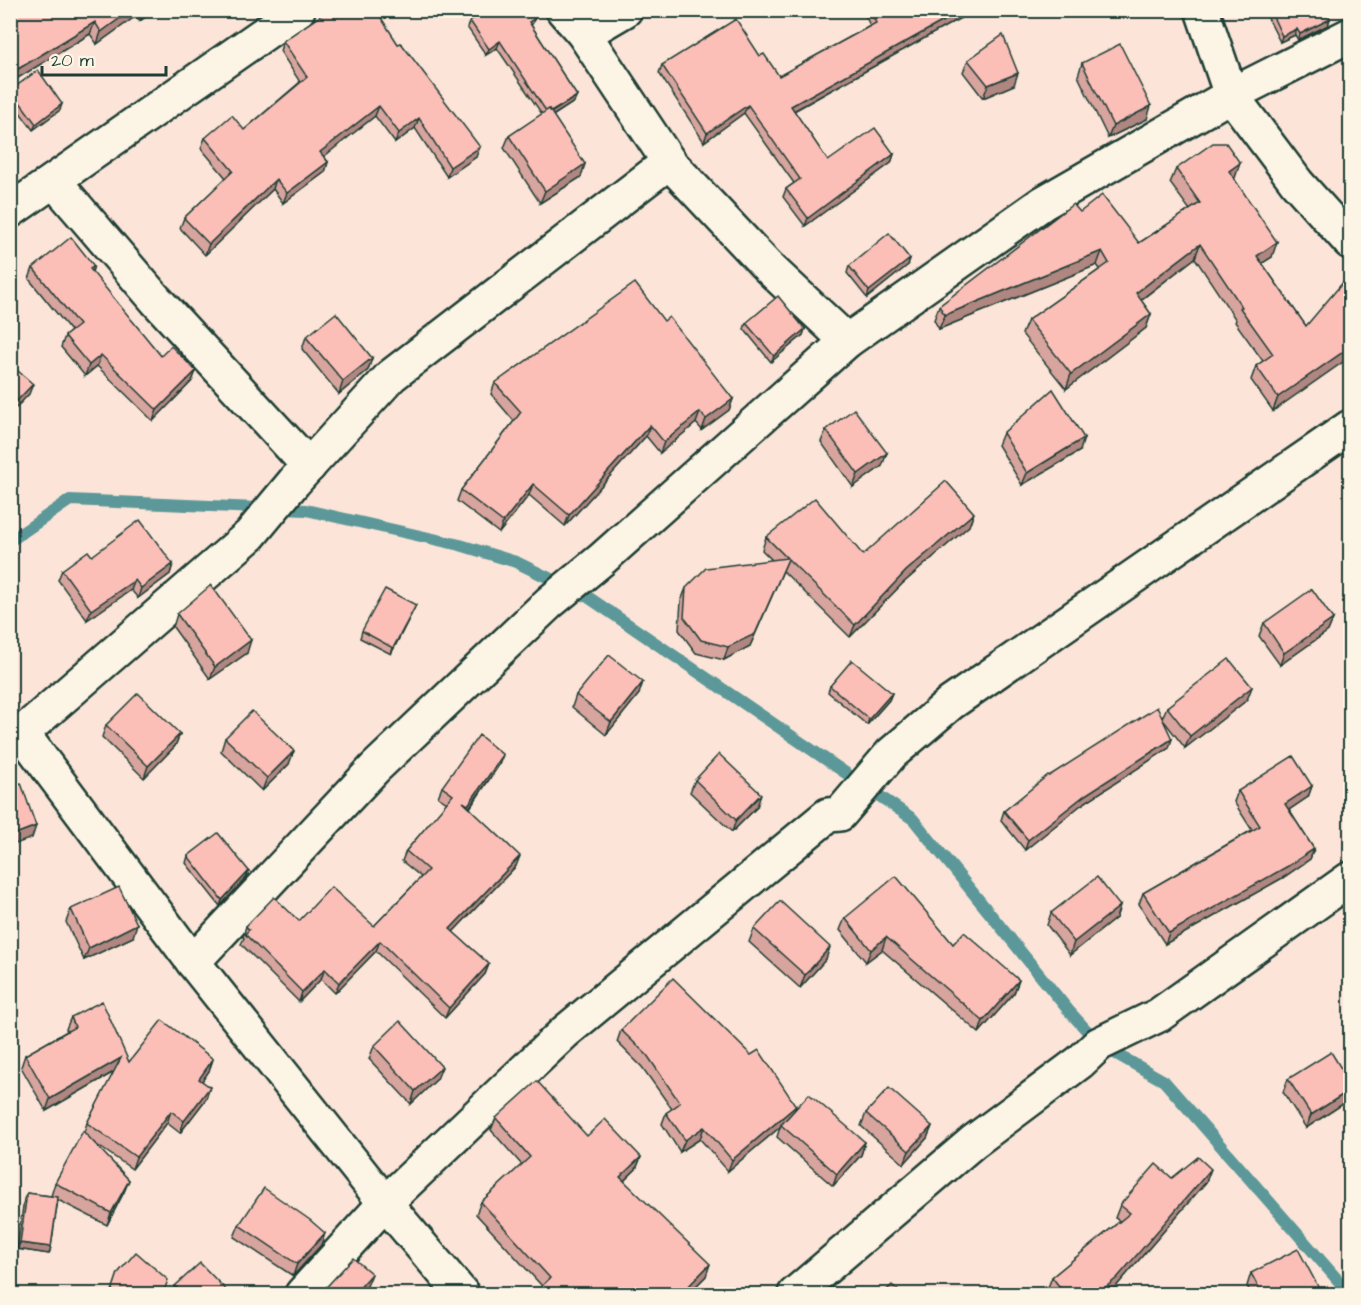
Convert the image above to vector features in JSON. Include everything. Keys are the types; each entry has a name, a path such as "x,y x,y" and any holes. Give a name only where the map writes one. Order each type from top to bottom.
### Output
{"street":[{"path":"10,211 298,10"},
{"path":"625,10 574,22 669,162 767,266 847,341"},
{"path":"1202,10 1231,95 1297,183 1350,242"},
{"path":"193,962 375,768 550,602 601,560 847,341 1043,203 1231,95 1350,35"},
{"path":"462,1294 385,1203 16,736 250,535 391,376 669,162"},
{"path":"54,181 156,300 309,466"},
{"path":"302,1294 385,1203 565,1032 828,815 840,814 891,754 951,703 1350,427"},
{"path":"795,1294 973,1142 1080,1062 1099,1044 1159,1015 1350,879"}],"building":[{"path":"10,10 131,10 101,32 95,22 18,69 10,57"},
{"path":"329,10 376,10 398,44 401,43 480,147 450,167 419,118 399,133 379,106 320,152 328,162 287,193 276,179 209,244 184,218 233,171 205,138 232,115 244,130 307,77 283,41"},
{"path":"485,10 530,10 535,18 529,22 577,96 551,112 549,109 546,111 500,41 489,49 470,21"},
{"path":"870,10 963,10 791,106 828,161 875,128 894,154 808,218 786,189 800,179 748,105 707,133 662,65 736,19 760,56 764,54 779,76 876,23"},
{"path":"1270,10 1326,10 1330,19 1300,34 1297,29 1282,36"},
{"path":"1003,35 1018,73 988,85 968,60"},
{"path":"1120,44 1151,106 1113,126 1082,63"},
{"path":"38,70 62,104 36,124 11,90"},
{"path":"549,109 585,164 545,191 509,136"},
{"path":"1213,143 1226,143 1240,163 1229,171 1277,242 1257,256 1306,326 1350,274 1350,347 1278,397 1256,366 1273,354 1240,308 1242,307 1200,244 1136,293 1151,314 1071,374 1028,320 1109,263 1102,251 945,315 939,306 1073,204 1080,212 1102,195 1139,243 1200,203 1176,169"},
{"path":"889,233 910,259 869,291 849,266"},
{"path":"71,237 94,266 90,269 161,356 171,346 196,371 157,410 101,355 89,365 65,336 79,325 33,268"},
{"path":"635,283 664,321 669,317 733,399 706,419 700,412 664,442 650,425 569,515 533,484 503,522 461,490 521,412 495,383"},
{"path":"778,296 805,329 774,356 746,323"},
{"path":"336,313 372,358 343,381 306,337"},
{"path":"10,364 33,384 10,408"},
{"path":"1053,389 1084,438 1027,473 1003,433"},
{"path":"854,409 887,453 858,474 826,430"},
{"path":"946,481 974,513 906,571 855,625 788,559 755,634 728,647 701,640 684,617 686,588 706,568 787,558 766,537 815,498 863,555"},
{"path":"140,520 173,564 141,588 135,580 91,610 62,570 88,551 92,556"},
{"path":"211,585 251,640 215,667 177,614"},
{"path":"385,589 416,605 393,648 362,631"},
{"path":"1312,589 1333,619 1284,653 1264,623"},
{"path":"609,655 643,682 611,722 576,695"},
{"path":"1229,659 1252,687 1190,736 1167,707"},
{"path":"852,660 892,693 869,719 830,686"},
{"path":"138,693 180,734 148,766 106,725"},
{"path":"1157,707 1172,739 1085,795 1028,840 1004,811 1048,775"},
{"path":"252,711 294,751 267,778 225,738"},
{"path":"479,735 503,755 468,805 463,802 520,856 450,929 489,964 449,1008 380,941 339,983 325,969 302,992 245,934 249,930 246,926 274,897 299,921 331,887 374,926 428,870 406,851 453,795 442,787"},
{"path":"719,754 761,794 736,820 695,780"},
{"path":"1293,756 1312,786 1285,804 1314,849 1169,933 1143,893 1260,826 1238,791"},
{"path":"21,783 36,826 10,836 10,787"},
{"path":"218,833 249,871 222,900 188,856"},
{"path":"896,876 953,944 964,932 1019,980 983,1021 886,937 871,950 845,918"},
{"path":"1097,877 1120,906 1074,942 1051,913"},
{"path":"119,887 137,924 89,948 71,909"},
{"path":"780,901 830,947 805,975 754,929"},
{"path":"673,978 751,1055 759,1050 796,1106 732,1160 704,1127 685,1140 666,1113 680,1103 647,1055 621,1030"},
{"path":"102,1001 129,1062 162,1020 213,1059 199,1079 210,1087 184,1121 171,1111 136,1157 87,1123 121,1058 50,1099 25,1055 75,1027 71,1017"},
{"path":"400,1021 442,1067 415,1091 374,1046"},
{"path":"1331,1052 1350,1083 1350,1090 1311,1115 1288,1079"},
{"path":"537,1081 587,1136 605,1119 641,1157 620,1177 710,1264 681,1294 588,1294 584,1289 579,1294 534,1294 550,1278 481,1202 530,1157 496,1118"},
{"path":"889,1088 932,1126 909,1151 866,1113"},
{"path":"809,1094 865,1142 837,1174 781,1125"},
{"path":"83,1131 129,1180 111,1213 55,1183"},
{"path":"1198,1157 1211,1169 1117,1278 1097,1294 1065,1294 1052,1277 1130,1213 1120,1205 1156,1164 1172,1178"},
{"path":"264,1188 325,1233 297,1264 239,1225"},
{"path":"27,1193 58,1197 51,1247 20,1243"},
{"path":"1298,1249 1322,1294 1262,1294 1251,1273"},
{"path":"136,1252 168,1280 163,1294 111,1294 118,1273"},
{"path":"353,1258 372,1274 356,1292 358,1294 320,1294"},
{"path":"200,1263 230,1294 183,1294 175,1286"},
{"path":"892,1285 902,1294 883,1294"}],"waterway":[{"path":"10,541 70,500 306,510 460,545 516,562 588,597 913,819 1069,1011 1099,1044 1164,1081 1350,1294"}]}
